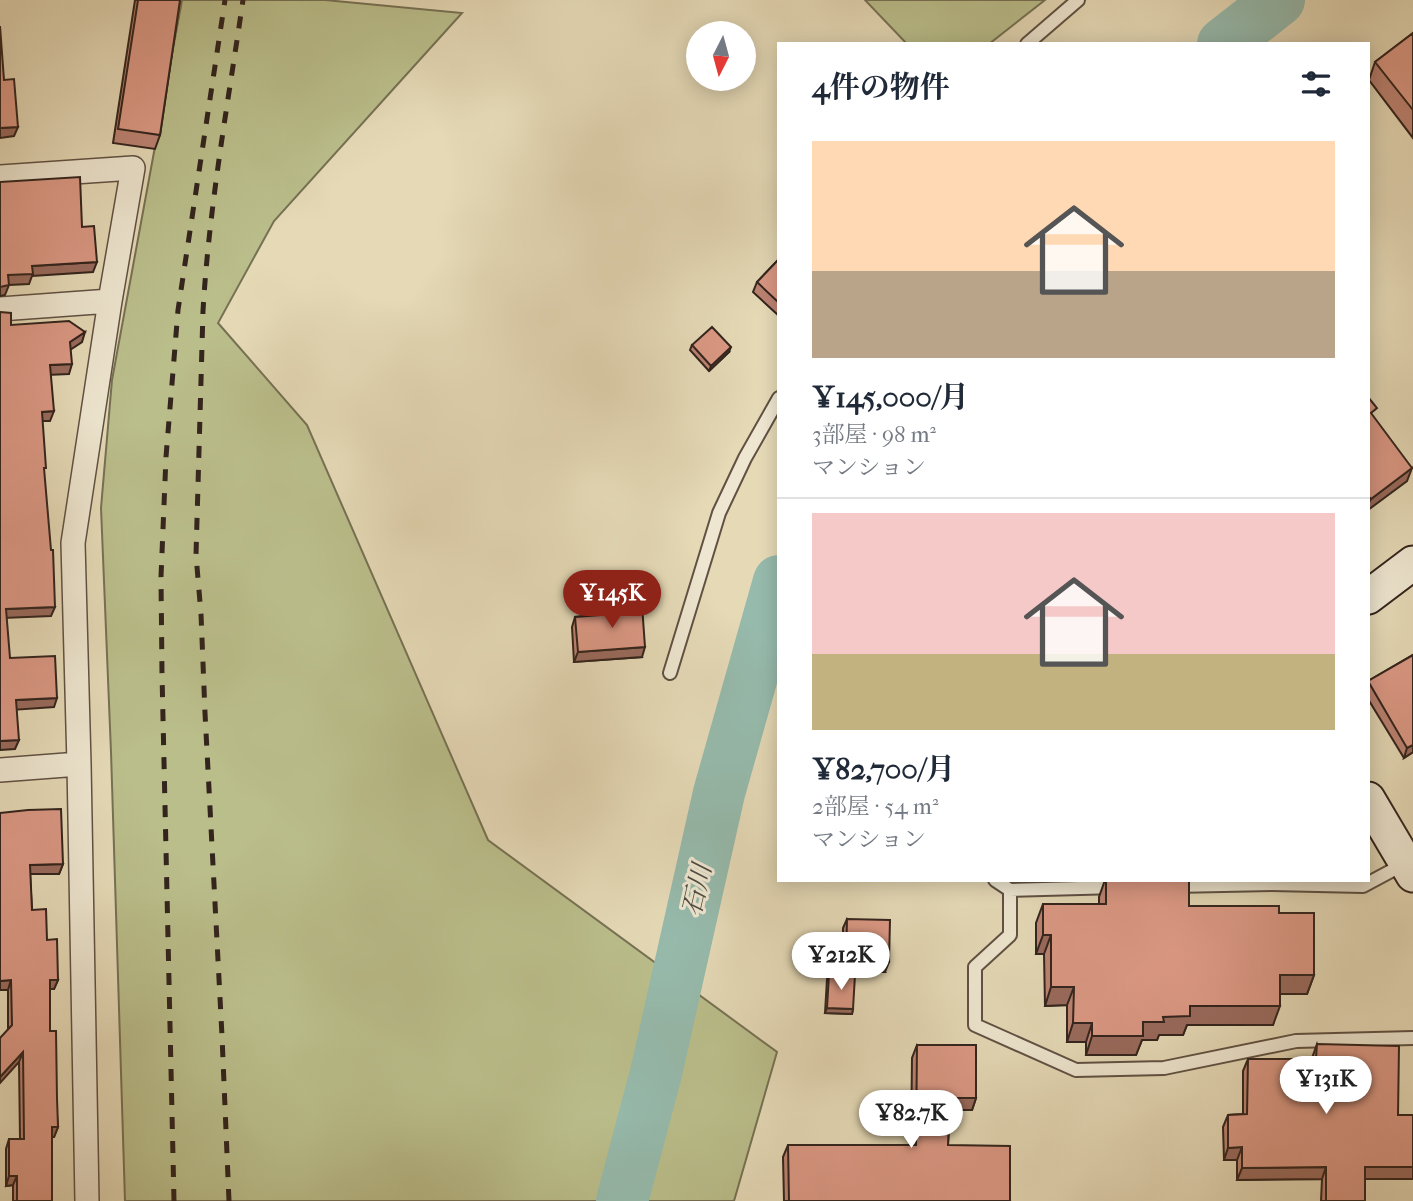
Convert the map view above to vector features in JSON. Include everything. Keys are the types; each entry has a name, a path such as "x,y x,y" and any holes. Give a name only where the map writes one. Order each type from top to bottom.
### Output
{"street":[{"path":"0,177 133,168 73,543 87,1201"},
{"path":"0,309 110,301"},
{"path":"1370,595 1413,563"},
{"path":"0,770 79,764"},
{"path":"1370,802 1409,869"}],"lane":[{"path":"1029,42 1078,0"},
{"path":"670,673 719,513 745,457 777,401"},
{"path":"1161,887 1272,882 1363,886 1409,869"},
{"path":"998,882 1010,890 1134,887"},
{"path":"1010,890 1010,935 975,967 975,1025 1076,1070 1164,1068 1296,1041 1413,1038"}],"green space":[{"path":"182,0 325,0 462,13 274,221 218,323 307,425 488,840 777,1052 734,1201 125,1201 101,508 112,380"},
{"path":"865,0 1045,0 992,42 905,42"}],"building":[{"path":"138,0 180,0 160,135 118,129"},
{"path":"0,26 4,80 14,79 18,127 0,128"},
{"path":"1413,33 1413,110 1375,62"},
{"path":"80,177 82,227 94,226 97,262 32,266 33,274 8,275 9,285 0,287 0,182"},
{"path":"777,261 777,301 757,282"},
{"path":"0,312 11,313 11,325 69,321 85,332 70,342 72,364 50,365 54,411 42,412 55,607 6,609 10,658 55,656 57,698 16,700 19,740 0,741"},
{"path":"712,327 731,347 711,366 692,345"},
{"path":"1370,399 1377,408 1371,413 1412,468 1371,499"},
{"path":"642,605 645,647 578,652 575,617 612,614 611,607"},
{"path":"1413,655 1413,745 1407,748 1370,684 1370,680"},
{"path":"61,809 63,864 30,865 32,910 46,909 47,940 57,939 58,980 50,980 50,1031 56,1031 58,1127 52,1127 52,1201 17,1201 17,1176 9,1176 9,1139 24,1139 23,1052 0,1077 0,1038 12,1025 11,980 0,981 0,813"},
{"path":"1106,882 1189,882 1189,906 1279,906 1279,913 1314,913 1314,975 1280,975 1280,1006 1190,1006 1190,1016 1163,1017 1164,1022 1143,1022 1143,1036 1092,1036 1092,1023 1073,1023 1074,987 1051,987 1051,935 1043,935 1043,904 1106,904"},
{"path":"847,919 890,920 889,962 846,961"},
{"path":"829,974 855,975 853,1009 827,1008"},
{"path":"1317,1044 1399,1046 1398,1115 1413,1115 1413,1167 1365,1167 1365,1201 1326,1201 1326,1167 1242,1168 1242,1147 1228,1148 1228,1115 1247,1114 1248,1059 1316,1058"},
{"path":"917,1045 976,1045 976,1098 950,1098 948,1145 1010,1146 1010,1201 789,1201 788,1145 916,1145"}],"waterway":[{"name":"石川","path":"1226,42 1279,0"},
{"name":"石川","path":"622,1201 656,1073 719,793 777,588"}],"railway":[{"path":"174,1201 162,674 161,577 166,457 178,310 225,0"},
{"path":"229,1201 196,555 206,272 243,0"}]}
